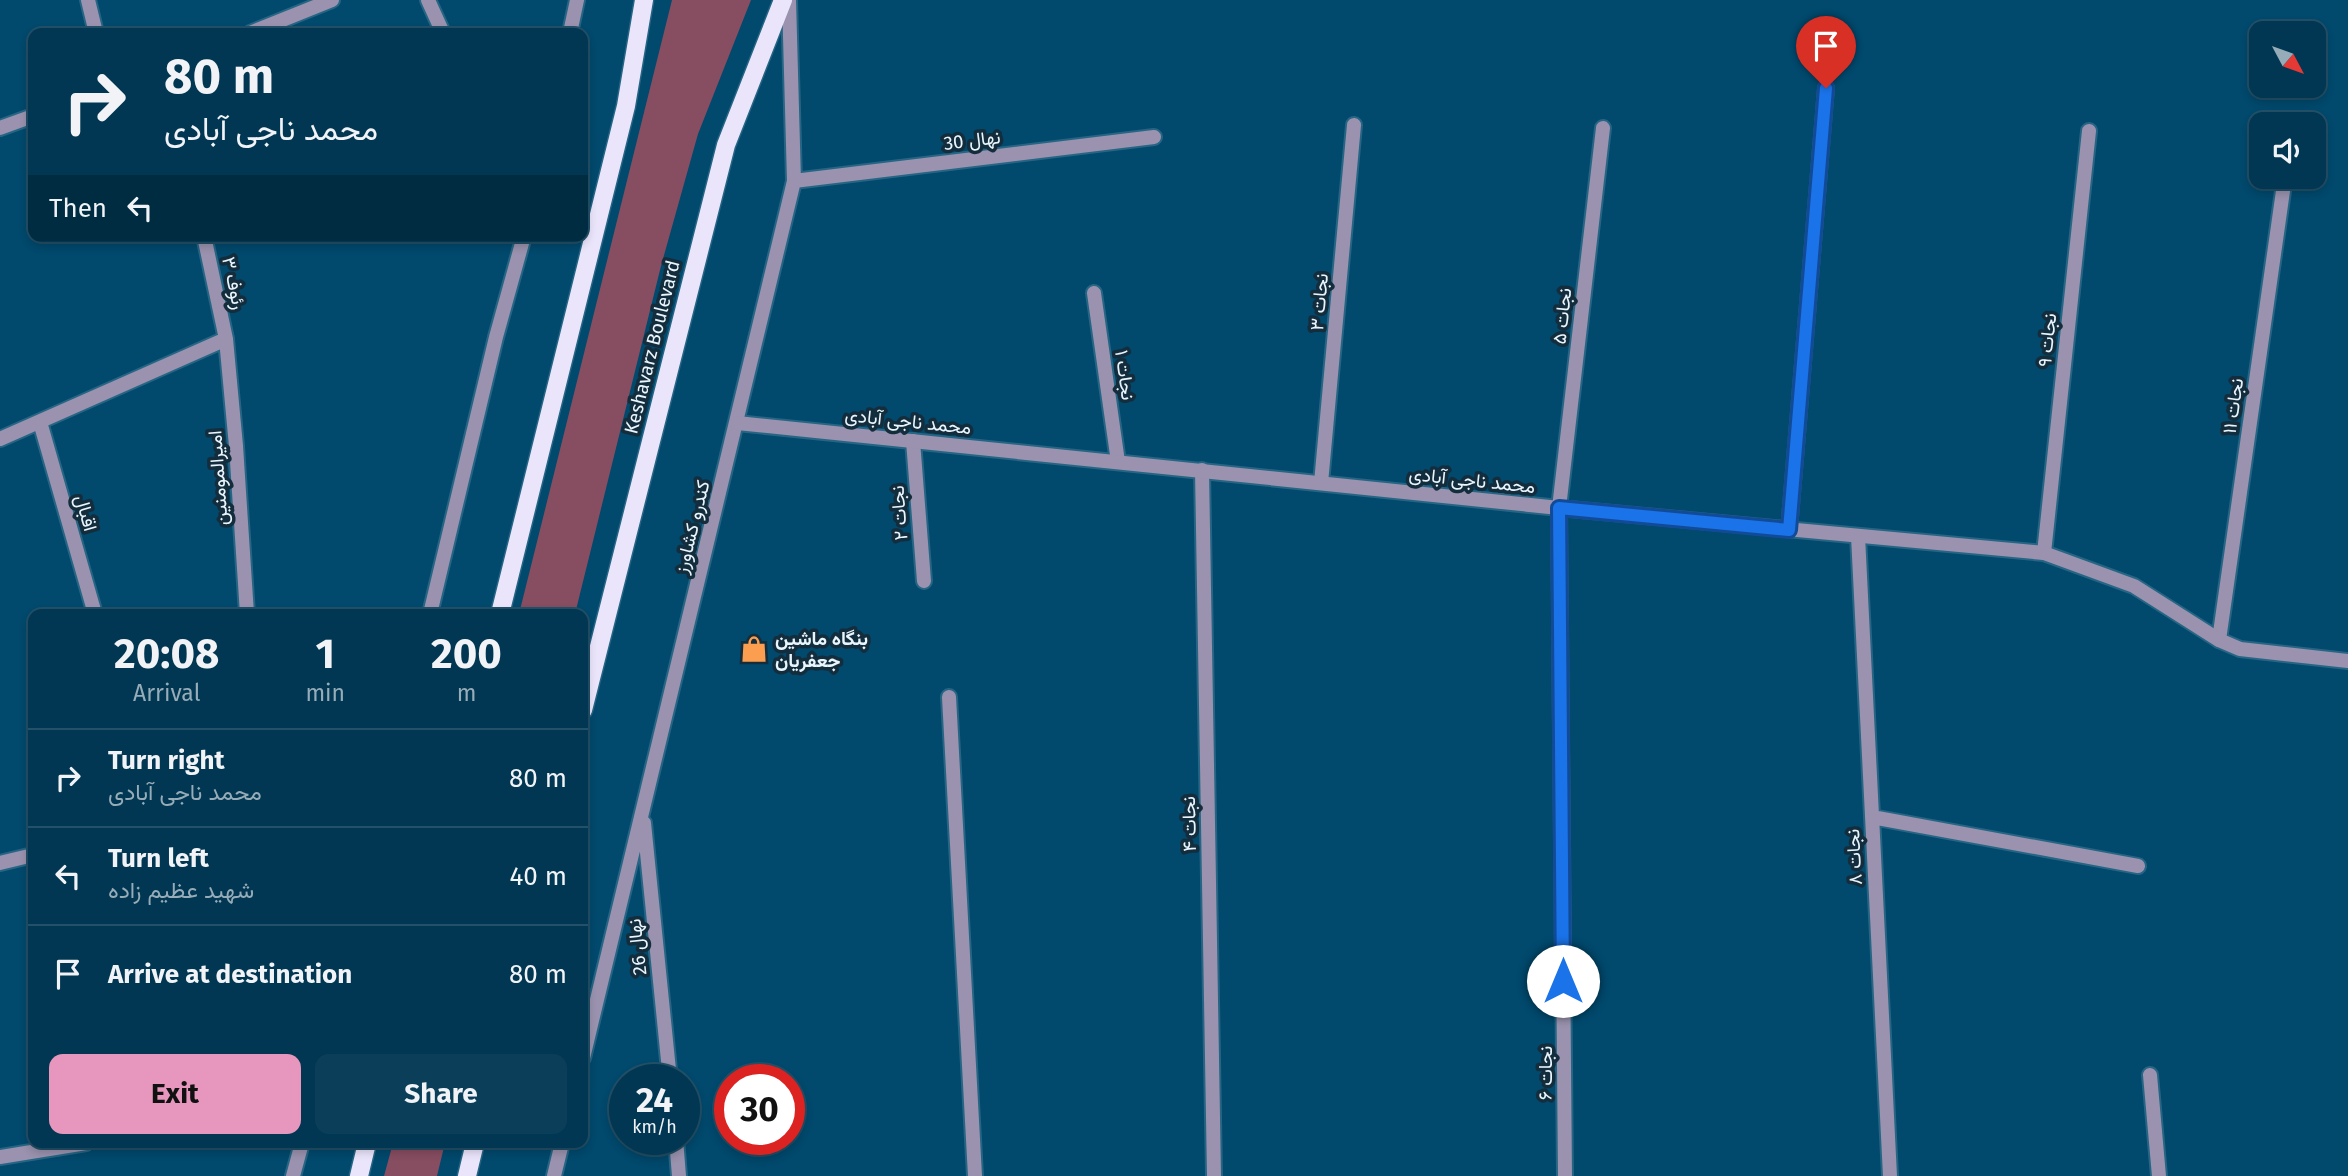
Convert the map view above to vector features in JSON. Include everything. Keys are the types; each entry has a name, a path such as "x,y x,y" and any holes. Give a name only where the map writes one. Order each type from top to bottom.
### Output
{"main road":[{"path":"588,236 626,106 644,0"},
{"name":"Keshavarz Boulevard","path":"588,690 726,145 783,0"},
{"path":"501,609 587,242"},
{"path":"359,1176 366,1148"},
{"path":"467,1176 474,1148"}],"street":[{"path":"89,0 95,28"},
{"path":"262,28 332,0"},
{"path":"428,0 441,28"},
{"path":"571,28 577,0"},
{"name":"کندرو کشاورز","path":"588,1037 794,181 789,0"},
{"path":"1789,530 1826,88"},
{"path":"0,128 28,118"},
{"name":"نجات ۳","path":"1321,483 1354,125"},
{"name":"نجات ۵","path":"1559,508 1602,128"},
{"name":"نجات ۹","path":"2043,553 2089,131"},
{"name":"نهال 30","path":"794,181 1154,137"},
{"name":"نجات ۱۱","path":"2219,640 2284,189"},
{"name":"رئوف ۳","path":"205,242 226,338"},
{"path":"431,609 496,337 522,242"},
{"name":"نجات ۱","path":"1094,293 1118,462"},
{"path":"0,439 226,338"},
{"name":"امیرالمومنین","path":"226,338 247,609"},
{"name":"اقبال","path":"40,422 94,609"},
{"name":"محمد ناجی آبادی","path":"737,423 1559,508 2043,553 2134,586 2219,640 2240,649 2348,662"},
{"name":"نجات ۲","path":"913,441 924,581"},
{"name":"نجات ۴","path":"1202,470 1214,1176"},
{"name":"نجات ۶","path":"1559,508 1565,1176"},
{"name":"نجات ۸","path":"1857,536 1890,1176"},
{"path":"949,697 975,1176"},
{"name":"نهال 26","path":"643,811 668,1064"},
{"path":"1872,817 2138,866"},
{"path":"0,863 28,856"},
{"path":"2150,1075 2159,1176"},
{"path":"0,1157 55,1148"},
{"path":"293,1176 301,1148"},
{"path":"554,1176 561,1148"},
{"path":"678,1155 680,1176"}],"shaded area":[{"path":"672,0 751,0 698,134 661,266 576,609 520,609"},
{"path":"392,1148 444,1148 437,1176 384,1176"}],"place":[{"name":"بنگاه ماشین جعفریان","path":"754,649"}],"route":[{"path":"1563,981 1559,508 1789,530 1826,88"}]}
